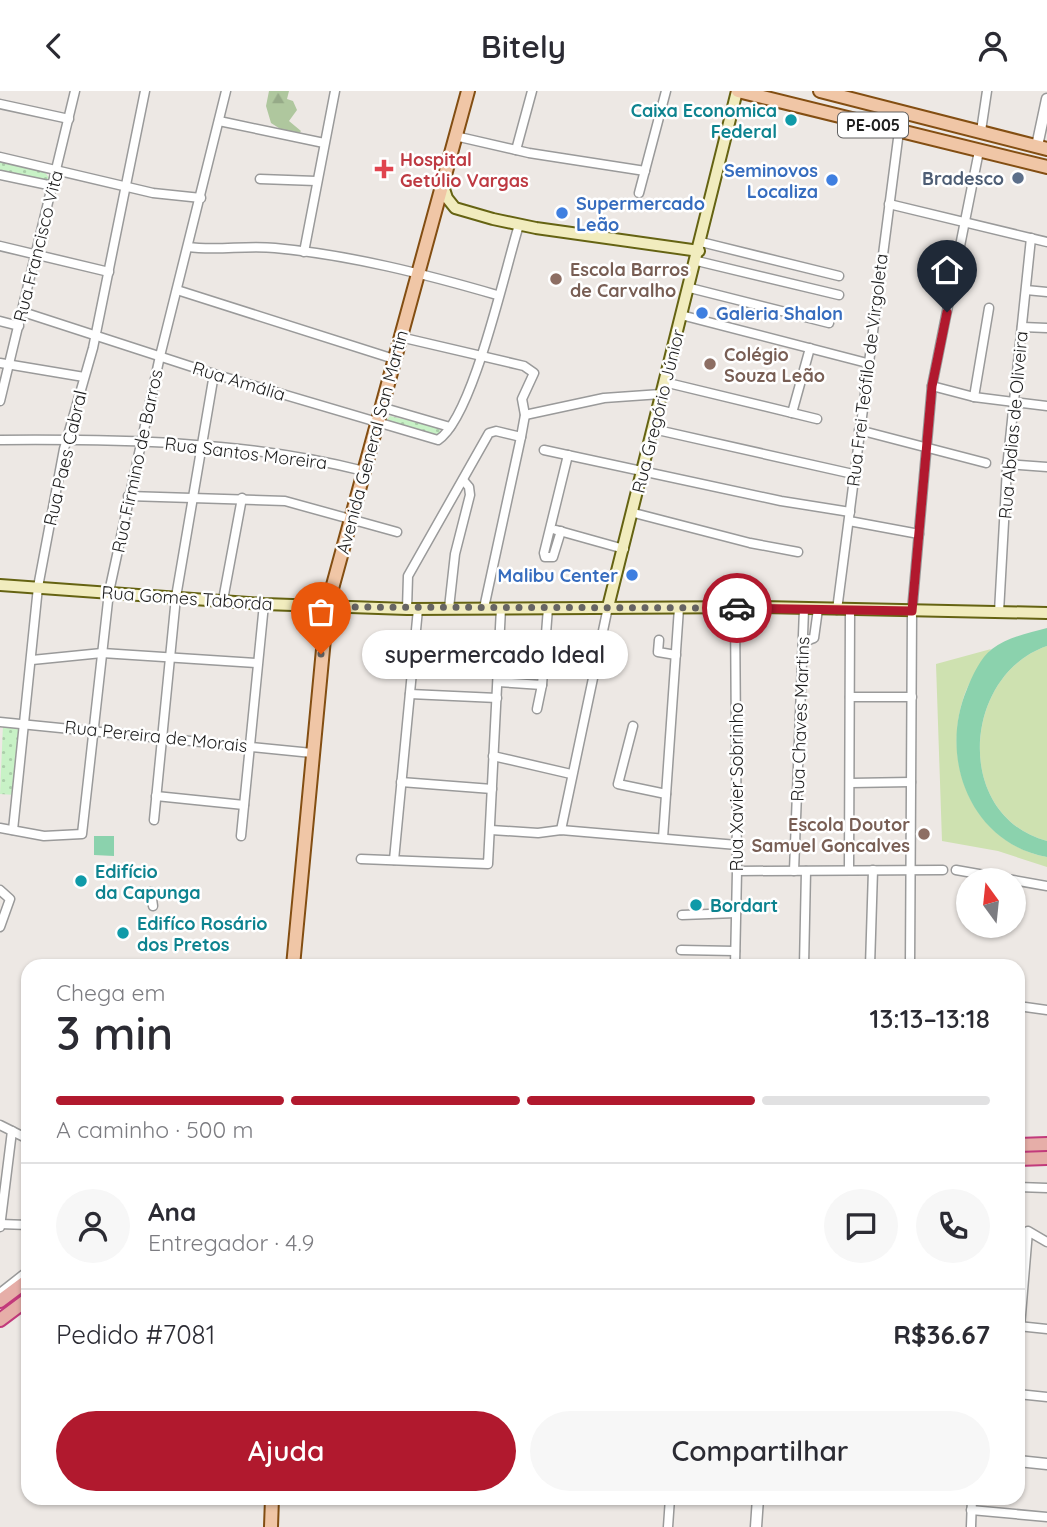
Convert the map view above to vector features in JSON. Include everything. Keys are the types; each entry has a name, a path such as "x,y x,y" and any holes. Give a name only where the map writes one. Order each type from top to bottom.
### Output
{"highway":[{"path":"1025,1145 1047,1144"},
{"path":"1025,1159 1047,1158"},
{"path":"0,1301 21,1285"},
{"path":"0,1320 21,1304"}],"main road":[{"name":"Avenida General San Martin","path":"294,959 327,607 419,273 441,180 468,91"},
{"name":"PE-005","path":"737,91 1047,167"},
{"name":"Rua Gregório Júnior","path":"608,607 634,513 737,91"},
{"name":"PE-005","path":"820,91 1042,147"},
{"path":"441,180 447,198 455,208"},
{"path":"434,214 441,209 455,208 519,225 699,251"},
{"name":"Rua Gomes Taborda","path":"0,585 327,607 735,608 1047,613"},
{"path":"271,1527 272,1505"}],"street":[{"name":"Rua Francisco Vita","path":"0,401 4,363 23,312 75,91"},
{"name":"Rua Paes Cabral","path":"13,830 38,587 66,439 95,334 145,91"},
{"name":"Rua Firmino de Barros","path":"13,830 44,836 79,836 83,831 109,592 160,356 226,91"},
{"path":"304,252 335,91"},
{"path":"516,150 532,91"},
{"path":"639,193 666,91"},
{"path":"981,131 987,91"},
{"path":"1042,147 1047,99"},
{"path":"0,104 69,120"},
{"path":"219,121 324,143"},
{"name":"Rua Frei Teófilo de Virgoleta","path":"837,610 899,131"},
{"path":"455,136 516,150 645,171"},
{"path":"910,959 912,611 932,386 979,151"},
{"path":"0,157 126,187 201,198"},
{"path":"0,175 52,186"},
{"path":"260,179 316,181"},
{"path":"889,204 1047,242"},
{"path":"381,407 450,427 460,414 481,358 519,225"},
{"name":"Rua Abdias de Oliveira","path":"999,612 1007,464 1031,238"},
{"path":"0,246 108,272"},
{"path":"188,247 211,250 273,248 304,252 419,273 497,295"},
{"path":"699,251 839,276"},
{"path":"699,251 839,295"},
{"path":"690,288 829,323"},
{"path":"177,290 394,359"},
{"path":"1026,290 1047,292"},
{"path":"974,397 989,308"},
{"name":"Rua Amália","path":"23,312 434,441 442,438 450,427"},
{"path":"681,315 867,363"},
{"path":"0,321 19,326"},
{"path":"1022,327 1047,328"},
{"path":"400,337 533,369 534,375 522,399 525,415 484,608"},
{"path":"792,413 810,348"},
{"path":"4,363 84,377"},
{"path":"154,820 176,597 214,374"},
{"path":"932,386 1013,404 1047,406"},
{"path":"525,415 663,388 817,419"},
{"path":"653,429 853,474"},
{"path":"859,429 986,463"},
{"path":"394,860 410,694 412,609 408,576 491,432 521,437"},
{"name":"Rua Santos Moreira","path":"0,440 141,441 306,456 365,471"},
{"path":"544,450 849,516 919,534"},
{"path":"561,531 554,557 545,558 568,455"},
{"path":"1007,464 1047,467"},
{"path":"449,608 454,561 470,495 469,487 463,480"},
{"path":"128,496 285,501 397,531"},
{"path":"223,600 242,498"},
{"path":"634,513 750,543 798,552"},
{"path":"551,529 624,549"},
{"path":"241,836 256,663 264,604"},
{"path":"561,830 608,607"},
{"path":"361,859 486,865 491,830 501,608"},
{"path":"537,709 542,685 548,608"},
{"path":"663,838 679,608"},
{"name":"Rua Xavier Sobrinho","path":"734,959 737,871 735,608"},
{"name":"Rua Chaves Martins","path":"794,871 804,609"},
{"path":"803,642 814,638 818,609"},
{"path":"849,870 850,610"},
{"path":"659,640 658,652 676,655"},
{"path":"32,660 102,653 256,663"},
{"path":"498,682 542,685"},
{"path":"410,694 497,698"},
{"path":"850,697 912,697"},
{"name":"Rua Pereira de Morais","path":"0,722 94,729 312,753"},
{"path":"633,726 618,784 667,794"},
{"path":"493,756 571,774"},
{"path":"401,782 492,789"},
{"path":"851,783 911,782"},
{"path":"156,796 244,805"},
{"path":"0,828 13,830"},
{"path":"491,830 538,833 561,830 737,845"},
{"path":"870,959 873,870"},
{"path":"737,871 943,870"},
{"path":"804,959 806,871"},
{"path":"1026,882 1047,886"},
{"path":"0,890 10,899 0,927"},
{"path":"151,892 153,905"},
{"path":"682,915 736,913"},
{"path":"681,950 735,951"},
{"path":"1025,1007 1047,1010"},
{"path":"0,1125 21,1136"},
{"path":"12,1131 0,1225 21,1225"},
{"path":"1025,1187 1047,1188"},
{"path":"1025,1263 1028,1231 1047,1242"},
{"path":"0,1293 21,1276"},
{"path":"1025,1327 1047,1329"},
{"path":"1025,1395 1047,1397"},
{"path":"1025,1462 1047,1464"},
{"path":"667,1527 669,1505"},
{"path":"756,1527 758,1505"},
{"path":"971,1505 971,1527"},
{"path":"971,1510 1047,1517"}],"green space":[{"path":"269,91 289,91 287,99 293,101 297,110 289,121 301,131 298,135 271,123 266,106"},
{"path":"0,161 44,171 49,178 46,182 0,172"},
{"path":"390,416 439,428 441,433 436,436 386,421"},
{"path":"1047,628 1047,646 1019,662 998,685 985,714 980,745 983,776 995,804 1017,827 1047,841 1047,857 1020,849 998,834 980,816 967,793 959,768 956,742 959,715 967,689 984,657 1004,641"},
{"path":"1047,646 1047,841 1017,827 995,804 983,776 980,745 985,714 998,685 1019,662"},
{"path":"991,649 964,696 958,722 957,747 961,773 969,796 982,818 1000,835 1021,849 1047,857 1047,867 998,851 942,841 936,664"},
{"path":"3,725 22,726 15,795 0,794"},
{"path":"94,836 114,836 114,856 94,855"}],"way so far":[{"path":"321,654 327,607 737,608"}],"place":[{"name":"Caixa Economica Federal","path":"791,120"},
{"name":"Hospital Getúlio Vargas","path":"384,169"},
{"name":"Bradesco","path":"1018,178"},
{"name":"Seminovos Localiza","path":"832,180"},
{"name":"Supermercado Leão","path":"562,213"},
{"name":"Escola Barros de Carvalho","path":"556,279"},
{"name":"Galeria Shalon","path":"702,313"},
{"name":"Colégio Souza Leão","path":"710,364"},
{"name":"Malibu Center","path":"632,575"},
{"name":"supermercado Ideal","path":"321,654"},
{"name":"Escola Doutor Samuel Goncalves","path":"924,834"},
{"name":"Edifício da Capunga","path":"81,881"},
{"name":"Bordart","path":"696,905"},
{"name":"Edifíco Rosário dos Pretos","path":"123,933"}],"route":[{"path":"737,608 912,611 932,386 947,312"}]}
